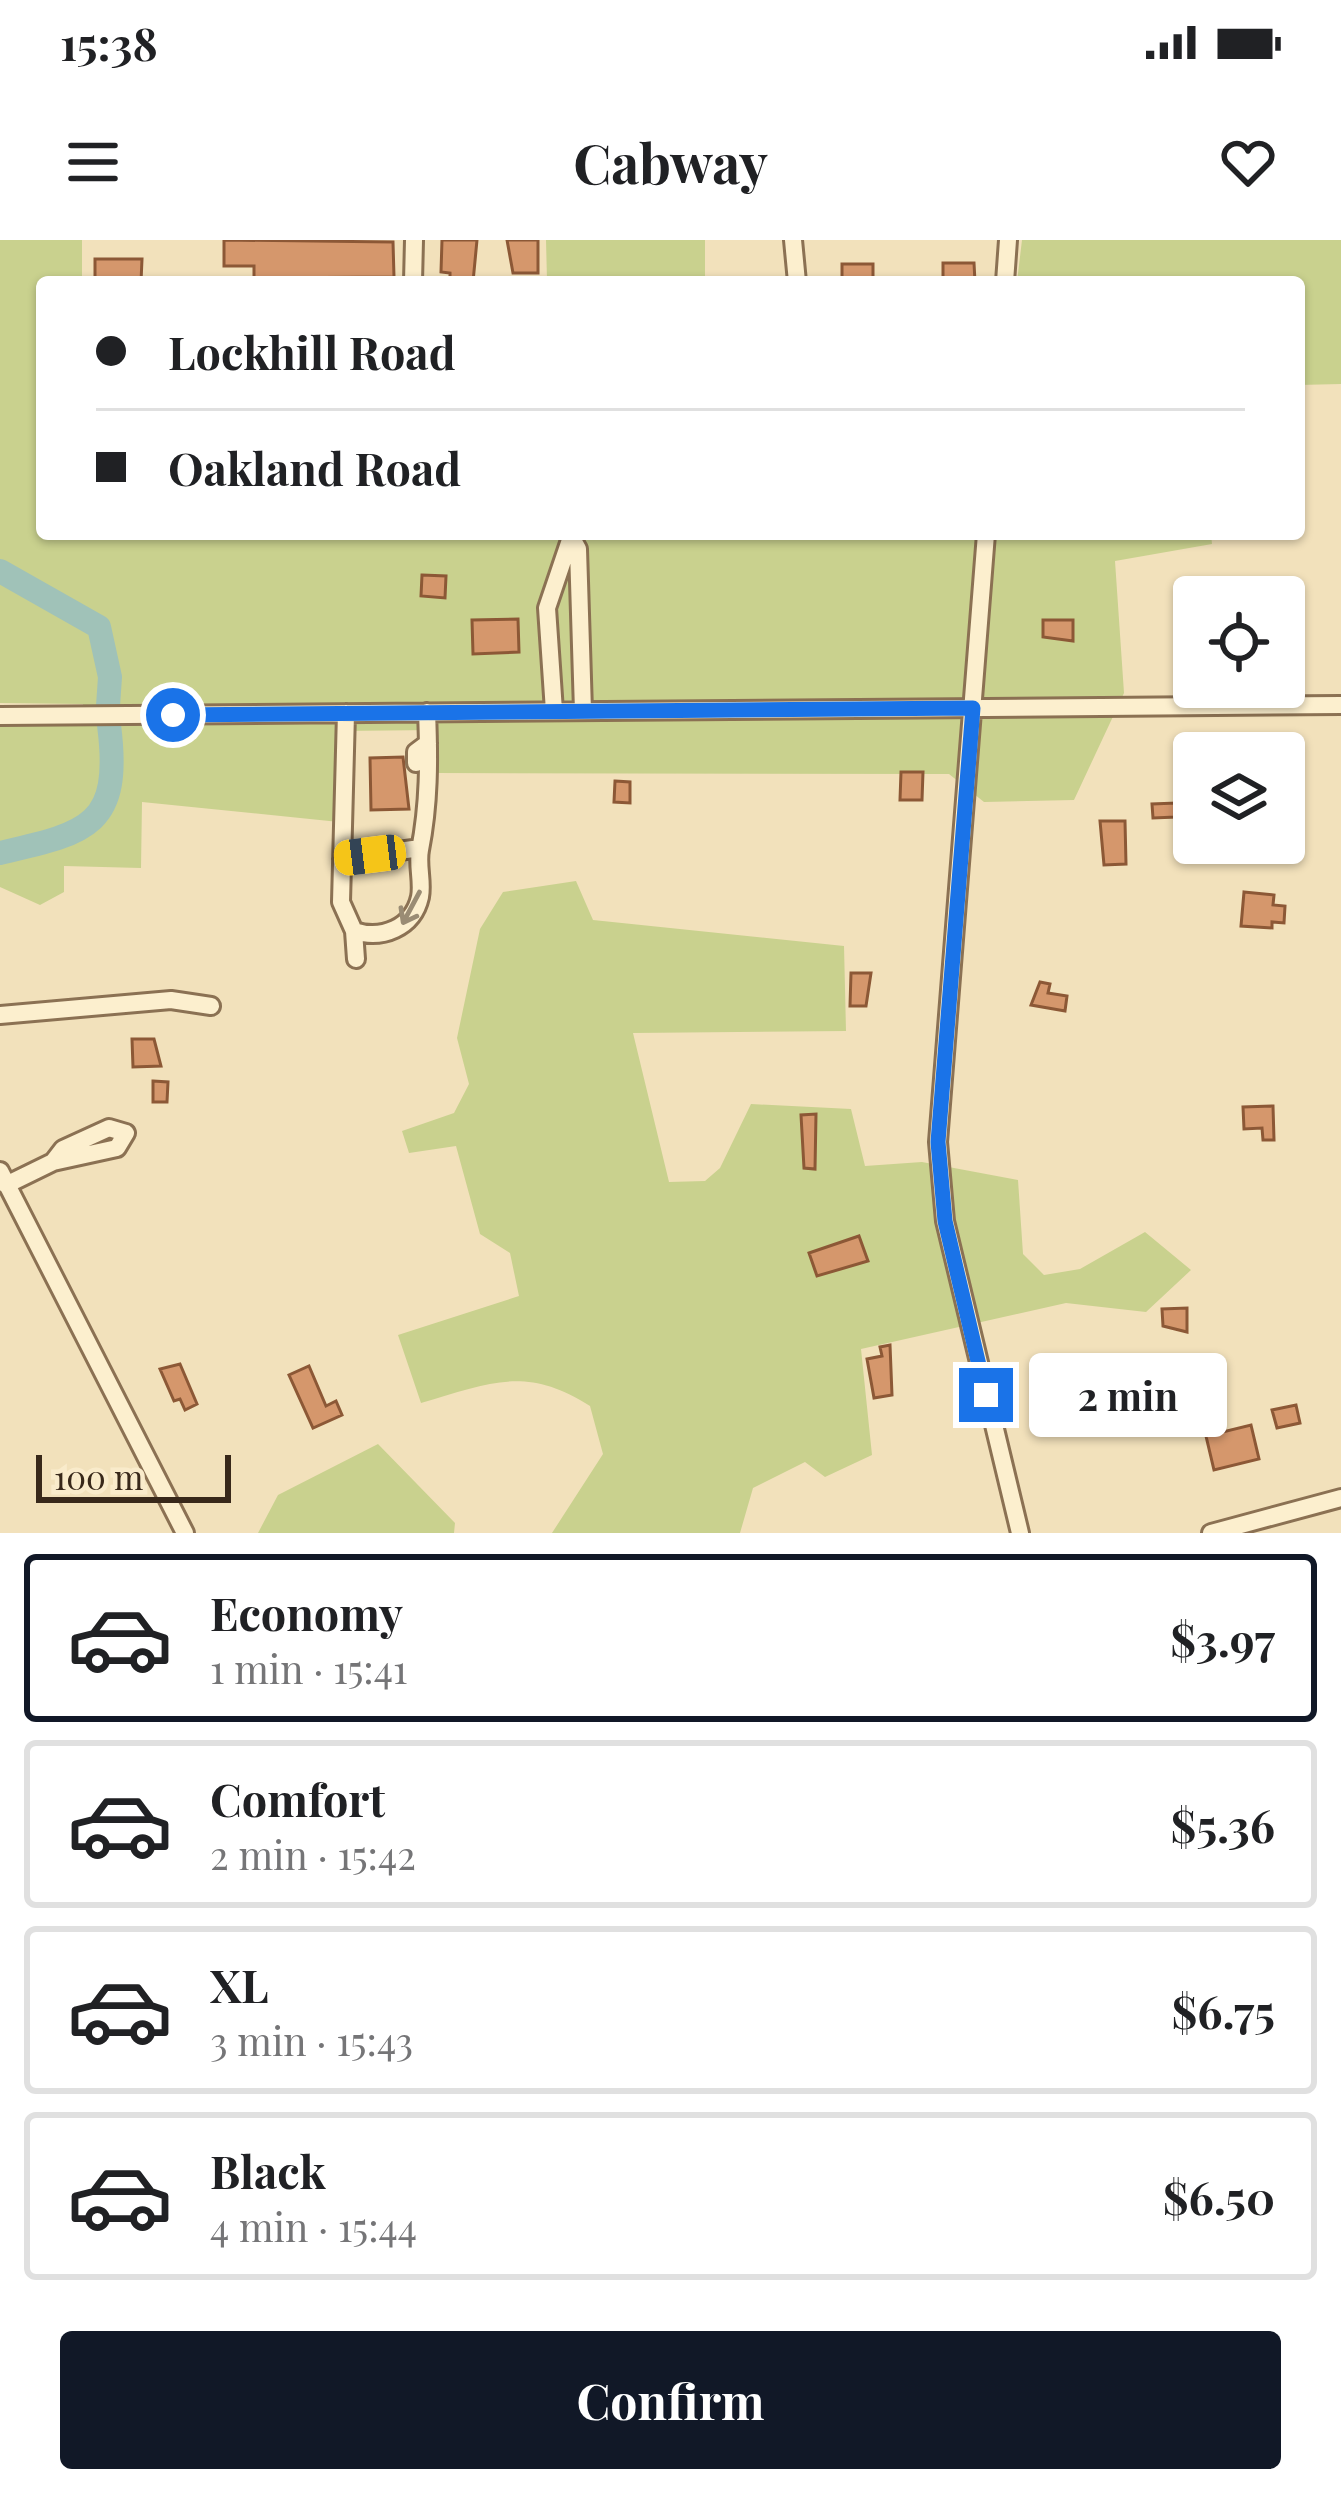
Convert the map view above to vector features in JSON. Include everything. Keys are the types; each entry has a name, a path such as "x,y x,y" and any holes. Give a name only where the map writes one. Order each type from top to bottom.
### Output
{"street":[{"path":"413,276 414,240"},
{"path":"793,240 796,276"},
{"path":"1005,276 1008,240"},
{"path":"554,711 547,608 571,540"},
{"path":"574,540 578,549 583,711"},
{"path":"986,540 938,1142 945,1221 1020,1533"},
{"path":"0,716 1341,705"},
{"path":"354,931 378,935 398,929 420,897 420,848 427,836 427,712"},
{"path":"346,713 341,902 354,931 356,959"},
{"path":"428,743 416,752 416,771 428,800"},
{"path":"342,859 420,848"},
{"path":"0,1015 172,1000 211,1006"},
{"path":"53,1162 3,1178 185,1533"},
{"path":"1211,1533 1341,1498"}],"green space":[{"path":"0,240 82,240 82,276 36,276 36,540 1212,540 1212,544 1115,561 1124,693 1074,800 984,802 949,774 436,773 435,730 339,731 339,822 142,802 141,868 64,866 64,892 40,905 0,887 0,725 81,723 83,704 0,703","holes":["518,619 519,652 473,653 473,620"]},
{"path":"546,240 705,240 705,276 547,276"},
{"path":"1022,240 1341,240 1341,384 1305,385 1305,276 1018,276"},
{"path":"576,881 593,920 844,946 846,1031 633,1033 669,1182 705,1181 720,1168 751,1104 851,1109 865,1166 922,1162 1018,1180 1023,1254 1044,1275 1080,1269 1145,1232 1191,1270 1146,1312 1066,1303 861,1349 872,1455 825,1477 805,1462 753,1488 740,1533 552,1533 603,1454 590,1406 546,1385 526,1382 487,1384 421,1403 398,1335 519,1296 510,1253 480,1234 456,1146 409,1153 402,1131 454,1113 469,1084 457,1038 480,929 503,892","holes":["859,1236 867,1261 817,1276 810,1253"]},
{"path":"378,1444 455,1523 454,1533 258,1533 278,1495"}],"building":[{"path":"224,240 393,242 394,276 254,276 254,266 224,266"},
{"path":"442,240 477,240 474,276 441,272"},
{"path":"507,240 538,240 538,273 513,273"},
{"path":"95,259 142,259 141,276 95,276"},
{"path":"943,263 974,263 975,276 943,276"},
{"path":"842,264 873,264 873,276 842,276"},
{"path":"422,575 446,576 445,598 421,596"},
{"path":"518,619 519,652 473,654 472,620"},
{"path":"1043,620 1073,620 1073,641 1043,637"},
{"path":"403,757 409,809 371,810 370,758"},
{"path":"901,772 923,772 922,800 900,800"},
{"path":"615,781 630,782 630,803 614,802"},
{"path":"1173,803 1173,817 1153,818 1152,804"},
{"path":"1100,821 1125,821 1126,864 1104,865"},
{"path":"1244,892 1274,895 1273,905 1285,906 1284,923 1272,922 1272,928 1241,926"},
{"path":"851,973 871,973 866,1006 850,1006"},
{"path":"1040,982 1050,984 1048,993 1067,996 1065,1011 1031,1005"},
{"path":"132,1039 154,1039 161,1066 133,1067"},
{"path":"153,1081 168,1082 167,1102 153,1102"},
{"path":"1273,1106 1274,1140 1263,1140 1262,1128 1244,1129 1243,1107"},
{"path":"816,1114 815,1169 804,1168 801,1115"},
{"path":"859,1236 868,1261 817,1276 809,1253"},
{"path":"1187,1308 1187,1332 1163,1326 1162,1309"},
{"path":"890,1345 892,1395 874,1398 867,1359 882,1356 880,1347"},
{"path":"180,1364 197,1404 185,1410 180,1399 174,1401 160,1369"},
{"path":"309,1366 326,1406 336,1401 342,1415 313,1428 289,1375"},
{"path":"1296,1405 1300,1423 1277,1428 1272,1410"},
{"path":"1251,1425 1259,1459 1214,1470 1206,1436"}],"waterway":[{"path":"0,571 99,627 110,677 108,706"},
{"path":"0,853 56,839 92,819 110,785 109,725"}],"route":[{"path":"173,715 973,708 938,1142 945,1221 986,1395"}]}
